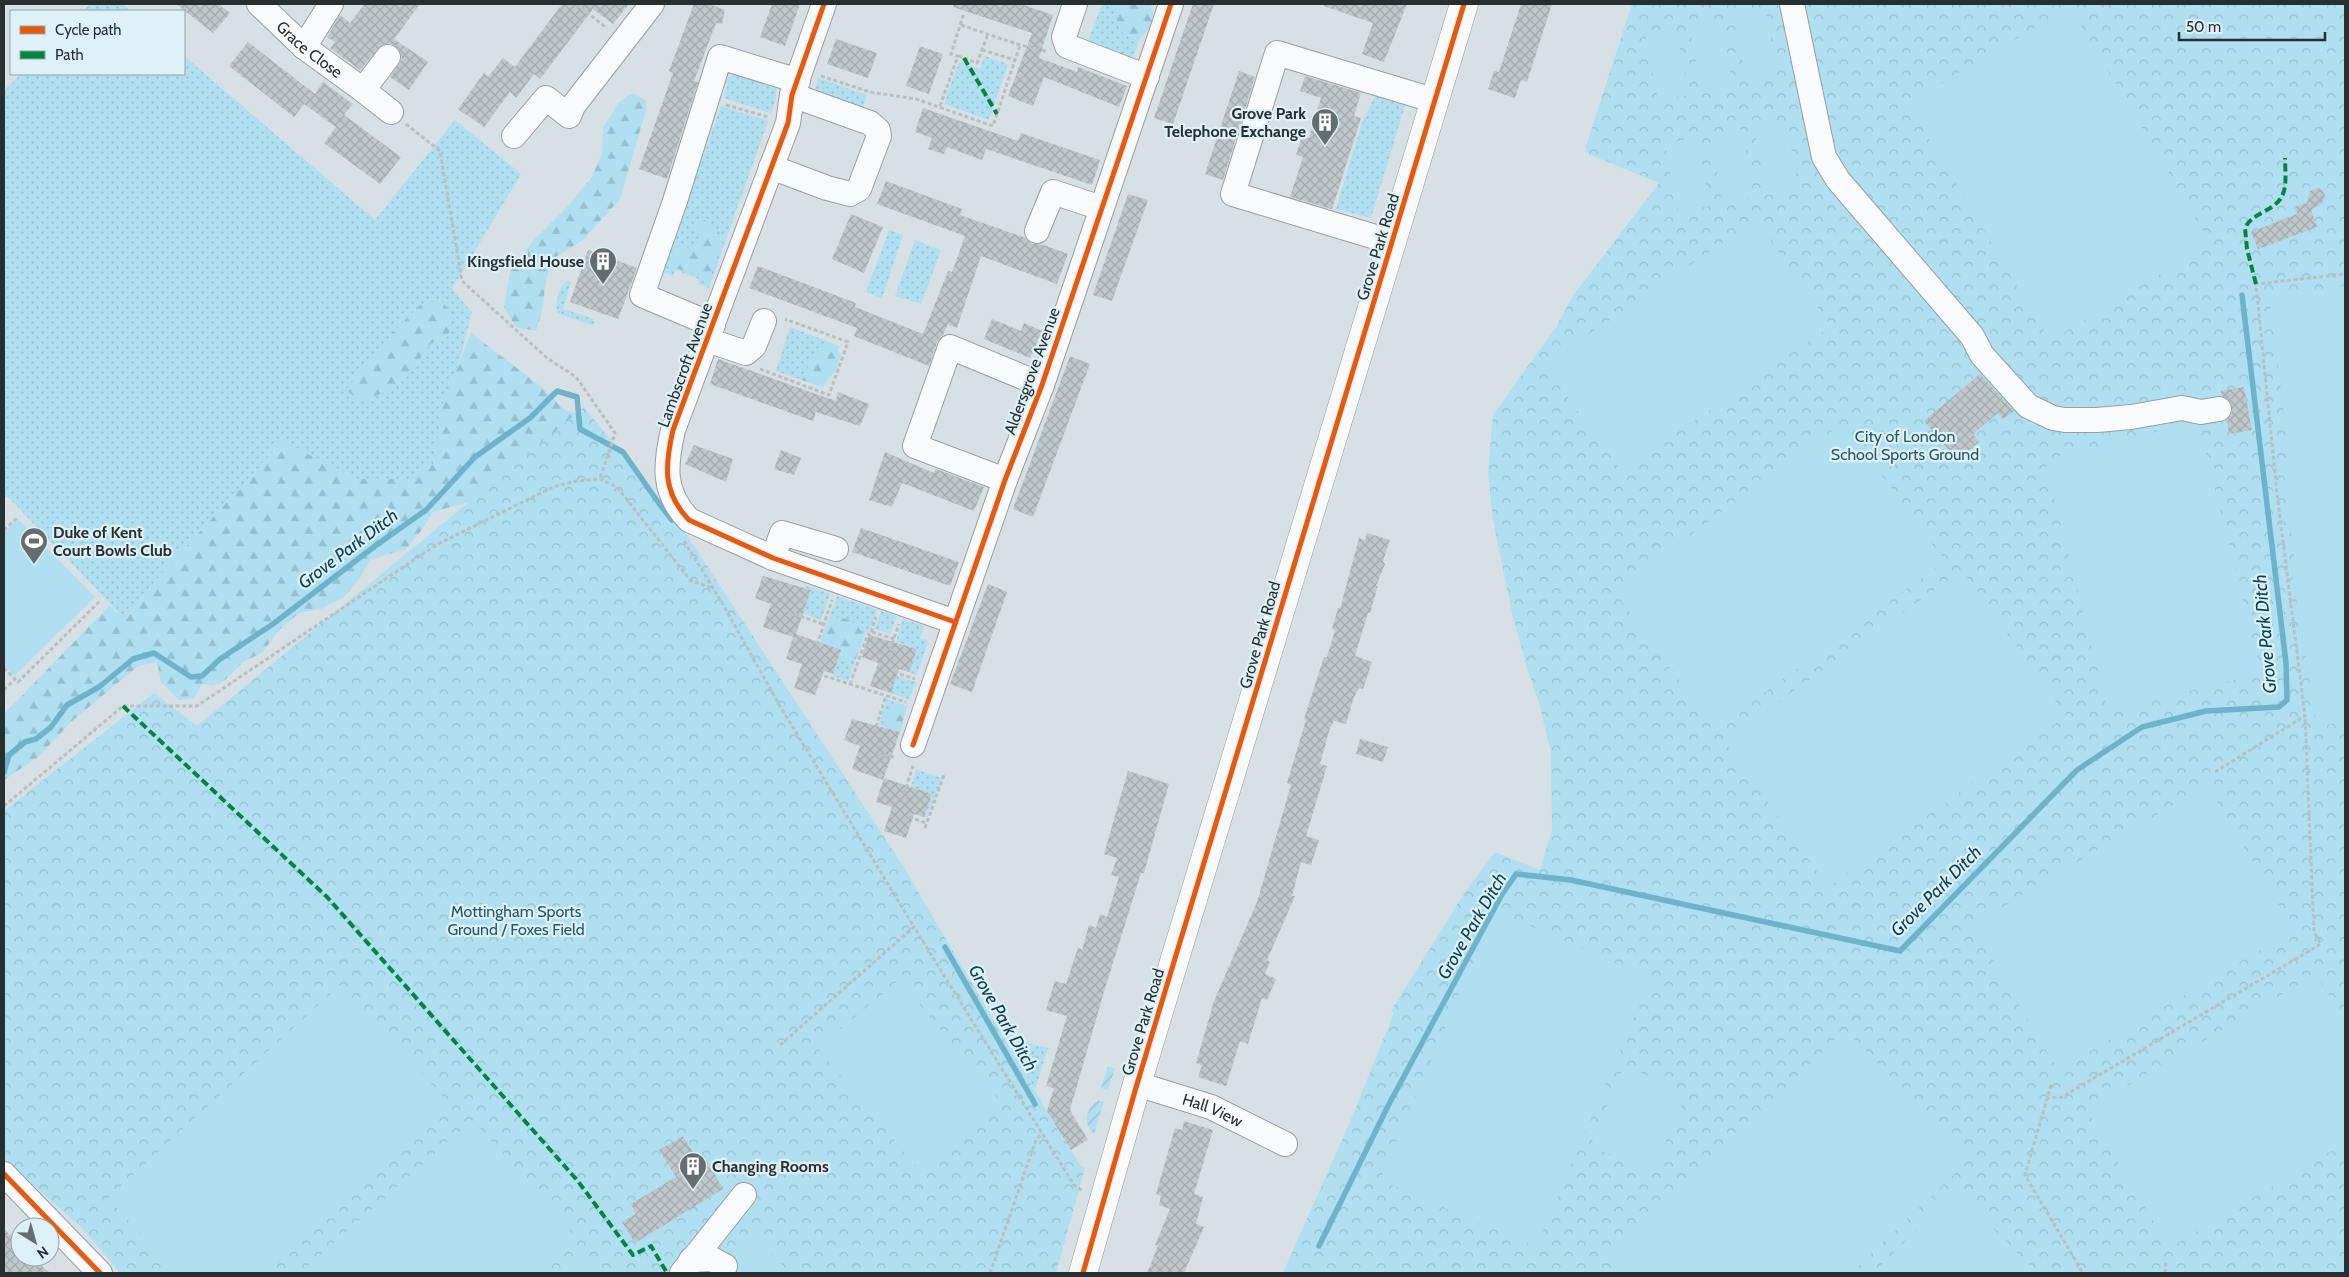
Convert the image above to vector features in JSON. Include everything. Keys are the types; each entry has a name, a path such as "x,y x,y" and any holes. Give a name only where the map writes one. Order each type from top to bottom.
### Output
{"main road":[{"name":"Grove Park Road","path":"1083,1273 1137,1084 1464,4"}],"street":[{"name":"Grace Close","path":"259,4 304,47 392,112"},
{"path":"304,47 331,4"},
{"path":"514,136 546,98 569,116 573,106 652,4"},
{"name":"Lambscroft Avenue","path":"824,4 797,82 788,123 672,430 667,462 667,476 672,495 679,509 689,520 773,558 955,622"},
{"path":"1075,4 1064,37 1067,46 1147,76"},
{"name":"Aldersgrove Avenue","path":"907,755 1005,480 1042,385 1171,4"},
{"path":"1792,4 1819,136 1828,166 1972,336 1982,355 2028,406 2053,418 2079,421 2131,417 2182,408 2201,412 2219,409"},
{"path":"1392,242 1232,194 1277,53 1436,101"},
{"path":"362,90 388,57"},
{"name":"Lambscroft Avenue","path":"710,333 642,294 675,200 720,57 797,82"},
{"path":"771,167 827,188 850,194 860,189 879,136 878,130 870,123 797,82"},
{"path":"1037,231 1053,192 1101,208"},
{"path":"710,333 746,352 754,346 771,318"},
{"name":"Aldersgrove Avenue","path":"1005,480 915,446 950,347 1042,385"},
{"path":"773,558 782,533 836,549"},
{"name":"Hall View","path":"1137,1084 1211,1107 1285,1144"},
{"path":"4,1174 100,1273"},
{"path":"686,1267 744,1195"},
{"path":"686,1267 712,1259 725,1266"}],"path":[{"path":"576,4 623,41"},
{"path":"964,14 952,54 977,63 988,34"},
{"path":"961,25 1020,45 1046,51"},
{"path":"797,82 916,99 993,126 1020,45"},
{"path":"982,50 1015,60"},
{"path":"940,106 958,56"},
{"path":"707,99 788,123"},
{"path":"392,112 440,151 462,281 547,358 576,377 615,433 600,479"},
{"path":"2046,1098 2062,1097 2321,944 2314,932 2305,716 2277,494 2256,284 2345,274"},
{"path":"756,368 830,395 848,342 771,318"},
{"path":"4,806 123,706 197,706 436,545 553,487 576,481 600,479 617,487 690,580 714,588"},
{"path":"4,530 17,518"},
{"path":"680,536 714,588 780,706 914,927 1074,1185 1087,1195 1103,1202"},
{"path":"815,651 835,591"},
{"path":"4,668 18,682 100,601"},
{"path":"788,612 823,624"},
{"path":"850,684 868,634 872,632 877,615"},
{"path":"890,650 899,623"},
{"path":"872,632 894,639"},
{"path":"894,672 920,680"},
{"path":"818,674 912,704"},
{"path":"4,690 14,679"},
{"path":"874,733 886,696"},
{"path":"2215,772 2305,716"},
{"path":"877,755 907,755 904,794"},
{"path":"925,828 944,775"},
{"path":"909,817 926,824"},
{"path":"780,1045 914,927"},
{"path":"2051,1085 2025,1174 2083,1273"},
{"path":"990,1273 1036,1140 1042,1133"},
{"path":"2165,1273 2166,1261"}],"green space":[{"path":"90,4 122,4 130,10 84,10"},
{"path":"1102,4 1152,4 1131,63 1086,47"},
{"path":"1108,4 1150,4 1153,18 1147,31 1140,38 1125,35 1117,22 1117,11"},
{"name":"City of London School Sports Ground","path":"1632,4 2345,4 2345,1273 1283,1273 1350,1122 1394,1013 1391,1011 1465,892 1495,852 1540,870 1552,830 1551,752 1539,703 1524,660 1512,613 1493,520 1488,470 1493,415 1556,327 1573,296 1659,183 1586,153 1587,149 1585,149"},
{"path":"1765,7 1778,78 1746,83 1734,13"},
{"path":"2070,7 2211,244 2050,341 1908,103"},
{"path":"1721,19 1733,86 1702,92 1689,24"},
{"path":"1676,27 1689,95 1658,100 1645,33"},
{"path":"985,56 1008,64 989,120 944,104 959,62 980,69"},
{"path":"185,57 375,220 455,120 521,174 452,289 472,312 433,464 408,479 356,479 283,441 163,572 125,619 7,496 4,498 4,91 20,75 185,75"},
{"path":"737,73 776,86 776,99 771,113 723,98 728,78"},
{"path":"818,78 867,95 861,112 814,96"},
{"path":"633,93 645,100 646,110 620,199 583,240 554,258 546,280 542,312 536,331 516,327 504,307 510,272 533,241 570,204 591,178 602,154 603,128 619,102"},
{"path":"1376,94 1406,102 1371,218 1336,209 1362,123"},
{"path":"721,106 768,121 709,288 698,284 699,279 676,270 673,276 662,272"},
{"path":"1786,121 1799,189 1767,195 1754,127"},
{"path":"1742,129 1754,197 1723,203 1710,135"},
{"path":"1697,137 1710,206 1678,212 1665,144"},
{"path":"705,220 724,237 708,283 698,275 672,267 669,259 675,247 694,248 699,237 695,225"},
{"path":"1756,220 1831,326 1622,471 1544,365"},
{"path":"889,230 903,235 882,298 866,292"},
{"path":"915,240 941,250 921,304 895,296"},
{"path":"567,281 571,282 563,309 593,319 595,323 592,325 557,313 558,296"},
{"path":"2345,286 2345,722 2317,726 2291,566 2295,565 2284,470 2288,445 2269,296"},
{"path":"441,300 451,313 449,333 440,341 432,342 416,364 392,389 362,402 346,390 397,328 420,305"},
{"path":"790,327 839,346 823,387 776,371"},
{"path":"471,333 539,385 565,410 585,417 505,492 433,512 421,531 406,549 370,560 360,578 344,597 321,609 299,613 278,631 262,653 243,662 224,681 213,686 202,684 194,699 179,700 161,682 157,662 138,666 72,721 38,757 4,780 4,714 109,606 126,619 163,572 283,441 356,479 408,479 433,464 444,400"},
{"path":"829,342 839,346 838,351 841,355 837,367 823,387 802,380 814,353 818,348"},
{"name":"Mottingham Sports Ground / Foxes Field","path":"584,407 683,529 903,866 1057,1128 1081,1166 1085,1168 1056,1273 120,1273 83,1229 4,1159 4,811 154,693 197,726"},
{"path":"2198,421 2261,673 2108,712 2045,460"},
{"path":"1843,423 1945,561 1715,729 1614,591"},
{"name":"Duke of Kent Court Bowls Club","path":"18,519 95,597 14,676 4,665 4,533"},
{"path":"1962,570 2066,716 1828,887 1724,741"},
{"path":"805,585 830,594 821,620 803,613 811,590 804,587"},
{"path":"837,596 877,610 869,632 866,631 848,681 833,676 841,650 820,643"},
{"path":"881,611 897,616 890,634 875,629"},
{"path":"838,617 851,620 864,634 856,659 845,662 838,661 841,650 820,643 828,621"},
{"path":"903,619 924,626 920,638 928,641 917,675 909,672 917,649 896,642"},
{"path":"897,676 916,682 909,700 891,693"},
{"path":"887,699 907,706 900,732 879,725"},
{"path":"895,702 907,706 900,732 887,728 888,714"},
{"path":"916,769 942,778 927,817 924,817 932,794 911,787"},
{"path":"2207,785 2294,930 2058,1070 1972,925"},
{"path":"1495,911 1651,978 1536,1247 1380,1180"},
{"path":"2316,974 2345,1023 2345,1143 2169,1248 2087,1110"},
{"path":"899,980 1001,1102 919,1170 818,1048"},
{"path":"340,985 450,1104 266,1273 177,1273 108,1198"},
{"path":"1845,1030 1970,1159 1851,1273 1626,1273 1610,1257"},
{"path":"1016,1040 1048,1048 1035,1090 1011,1049 1018,1047"},
{"path":"1624,1066 1687,1092 1653,1172 1590,1146"},
{"path":"1108,1067 1115,1068 1108,1090 1101,1088"},
{"path":"1098,1101 1104,1101 1094,1134 1088,1126 1087,1117 1090,1108"},
{"path":"473,1120 575,1236 533,1273 300,1273"},
{"path":"1956,1191 2037,1273 1873,1273"},
{"path":"756,1237 790,1273 736,1273 727,1264"},
{"path":"578,1254 596,1273 557,1273"}],"building":[{"path":"176,4 218,4 230,13 213,33"},
{"path":"365,4 420,4 394,39 428,62 409,90 390,77 402,59 400,51 396,46 389,43 382,45 360,70 330,48 335,42 327,37 340,15 350,23"},
{"path":"562,4 629,4 613,24 593,9 540,79 534,74 516,98 510,92 484,127 458,109 484,73 488,77 503,58 515,67"},
{"path":"694,4 709,4 725,10 722,24 716,23 694,81 698,82 667,179 639,169 673,73 669,71"},
{"path":"772,4 800,4 785,46 760,37"},
{"path":"954,4 1021,4 1053,15 1039,58 1077,72 1078,67 1127,86 1119,107 1044,77 1033,106 1008,96 1032,33 953,7"},
{"path":"1193,4 1214,4 1173,124 1154,118"},
{"path":"1324,4 1407,4 1384,62 1362,54 1373,23 1324,6"},
{"path":"1521,4 1552,4 1527,82 1521,80 1515,98 1488,89 1494,71 1499,72"},
{"path":"836,39 877,53 868,78 827,64"},
{"path":"248,42 315,94 323,82 353,104 344,115 401,157 380,184 324,143 336,127 304,104 294,117 229,66"},
{"path":"920,46 943,54 929,94 906,86"},
{"path":"1239,71 1255,77 1223,180 1205,174"},
{"name":"Grove Park Telephone Exchange","path":"1305,76 1361,93 1354,116 1361,118 1332,209 1290,197 1303,157 1296,155 1302,136 1309,138 1321,98 1300,91"},
{"path":"923,108 1018,141 1021,133 1100,160 1092,185 986,149 982,160 947,147 944,154 928,149 932,138 915,132"},
{"path":"886,181 962,209 960,215 1026,238 1032,244 1041,244 1068,254 1057,284 981,256 957,328 948,324 937,342 929,366 854,336 857,328 749,288 758,266 856,303 855,307 923,334 948,271 952,272 965,236 877,204"},
{"path":"2318,188 2323,191 2325,196 2322,203 2311,210 2317,227 2258,249 2251,232 2297,214 2294,207 2307,203 2310,191"},
{"path":"1128,194 1148,200 1112,301 1093,295"},
{"path":"851,214 883,227 864,273 832,259"},
{"name":"Kingsfield House","path":"588,250 637,268 618,319 570,302"},
{"path":"992,319 1021,331 1024,323 1042,331 1030,358 984,339"},
{"path":"1070,356 1090,364 1033,517 1013,509"},
{"path":"718,359 836,401 838,392 869,404 860,426 816,412 813,421 710,384"},
{"path":"1980,374 2014,411 2003,419 1998,413 1973,434 1979,442 1957,460 1924,421"},
{"path":"2244,387 2252,430 2229,434 2227,420 2232,414 2232,406 2229,400 2222,396 2221,391"},
{"path":"694,445 733,459 726,482 685,464"},
{"path":"781,450 801,458 794,475 774,469"},
{"path":"885,452 934,473 936,469 984,487 974,511 902,483 892,507 869,500"},
{"path":"861,528 959,562 950,586 852,552"},
{"path":"1367,533 1390,540 1383,561 1385,564 1376,586 1378,586 1370,613 1368,613 1355,656 1372,662 1363,689 1359,688 1354,697 1346,724 1334,721 1330,728 1320,764 1327,766 1306,836 1319,840 1311,865 1301,862 1292,896 1295,896 1267,960 1270,962 1265,974 1276,979 1267,1000 1262,998 1248,1044 1240,1041 1226,1086 1198,1077 1202,1065 1196,1063 1214,1001 1257,902 1291,785 1287,783 1306,720 1304,719 1324,657 1327,657 1335,630 1332,629 1338,608 1340,609 1359,538 1365,540"},
{"path":"763,576 811,590 796,634 841,650 833,674 824,671 815,695 794,688 802,664 786,659 793,637 763,627 771,604 755,598"},
{"path":"988,584 1007,592 972,692 950,684"},
{"path":"869,635 917,649 909,672 899,669 891,693 870,686 878,663 862,657"},
{"path":"852,719 900,732 883,780 852,769 860,746 844,740"},
{"path":"1360,739 1388,747 1383,762 1356,754"},
{"path":"1128,771 1169,784 1144,873 1141,873 1070,1110 1088,1140 1071,1150 1047,1111 1054,1088 1046,1086 1067,1016 1046,1010 1055,981 1066,984 1078,948 1082,950 1089,925 1096,928 1100,914 1107,917 1119,877 1111,875 1117,858 1104,854"},
{"path":"884,778 932,794 924,817 914,814 906,838 884,831 892,807 876,802"},
{"path":"1184,1121 1213,1130 1194,1194 1203,1197 1196,1224 1204,1227 1184,1273 1147,1273 1158,1246 1155,1245 1170,1209 1159,1205 1161,1196 1156,1194 1175,1128 1182,1130"},
{"name":"Changing Rooms","path":"683,1136 698,1160 704,1156 723,1189 635,1243 622,1222 636,1214 631,1204 676,1177 659,1150"},
{"path":"4,1229 10,1235 10,1267 43,1267 50,1273 4,1273"}],"waterway":[{"name":"Grove Park Ditch","path":"1319,1246 1388,1106 1501,896 1516,874 1571,880 1900,951 2077,770 2142,727 2206,711 2279,707 2287,700 2286,663 2242,295"},
{"name":"Grove Park Ditch","path":"4,772 9,755 25,742 36,739 51,727 67,705 99,687 133,659 154,653 191,677 202,676 220,659 273,624 375,546 426,510 475,457 530,418 557,391 577,397 580,429 623,452 672,520"},
{"name":"Grove Park Ditch","path":"945,947 1035,1104"}],"marked path":[{"path":"964,58 997,114"},
{"path":"2256,284 2247,249 2245,228 2253,218 2280,200 2285,185 2285,158"},
{"path":"123,706 327,897 577,1180 633,1255 651,1246 667,1273"}],"cycle path":[{"path":"824,4 792,95 788,123 673,430 667,466 670,488 680,510 689,520 773,558 955,622"},
{"path":"913,745 1005,480 1042,385 1171,4"},
{"path":"1083,1273 1137,1084 1464,4"},
{"path":"4,1174 100,1273"}],"place":[{"name":"Grove Park Telephone Exchange","path":"1325,146"},
{"name":"Kingsfield House","path":"603,285"},
{"name":"Duke of Kent Court Bowls Club","path":"34,565"},
{"name":"Changing Rooms","path":"693,1190"}]}
